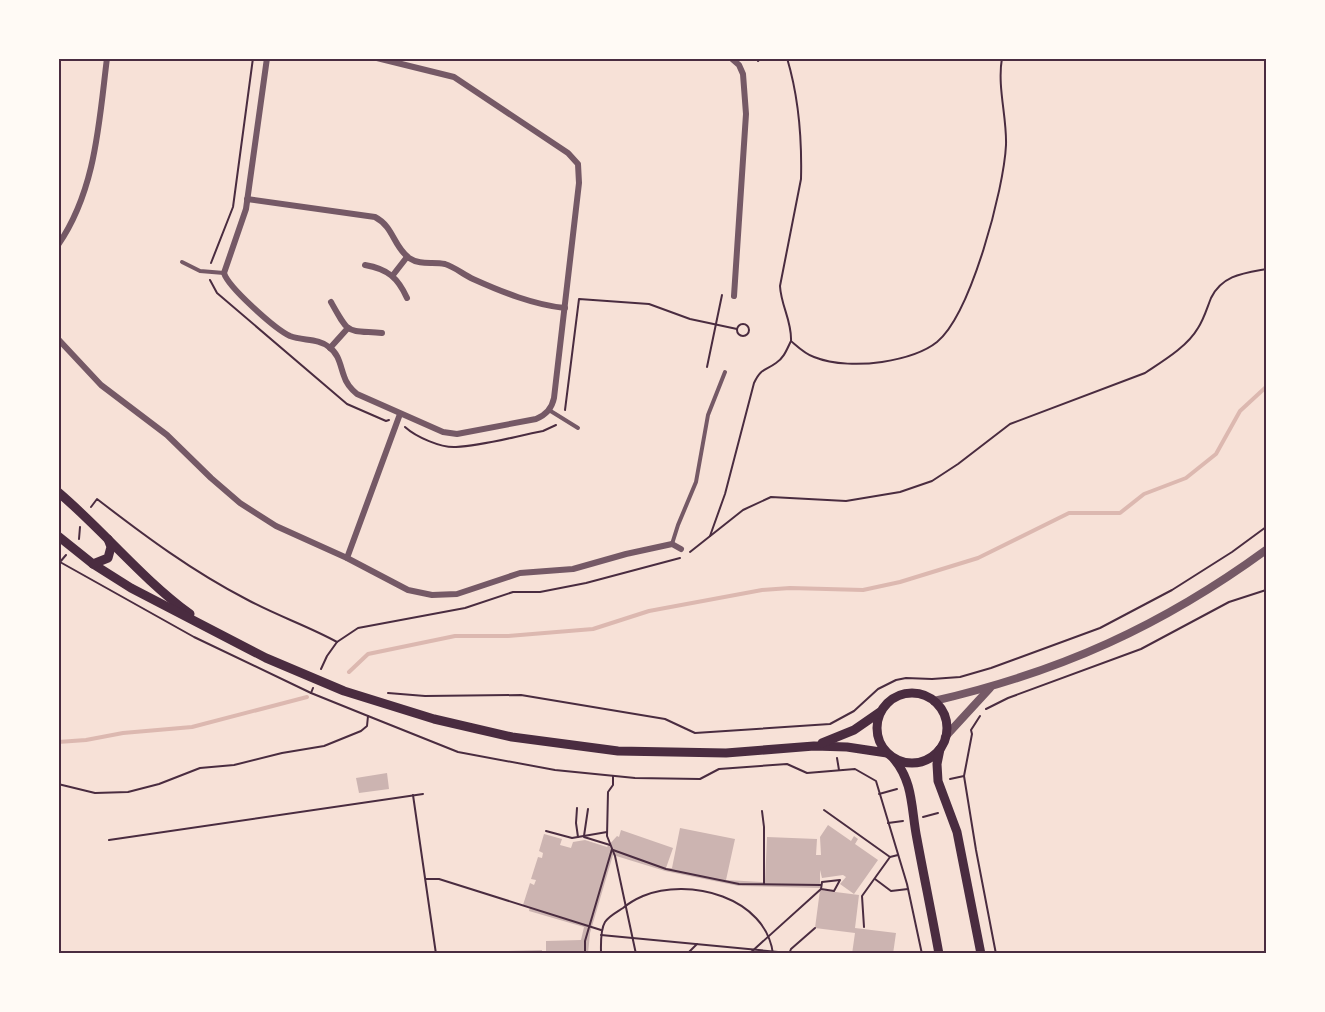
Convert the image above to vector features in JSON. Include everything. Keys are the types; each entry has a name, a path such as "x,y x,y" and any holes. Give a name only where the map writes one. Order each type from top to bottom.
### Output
{"main road":[{"path":"58,492 85,514 142,574 211,630"},
{"path":"58,536 93,564 140,593 266,658 353,694 434,719 512,737 586,748 670,753 746,752 814,746 847,747 890,755 903,762 924,760 940,748"},
{"path":"93,564 108,558 111,547 108,537"},
{"path":"814,746 854,730 902,694 924,695 934,701 945,717 945,737 937,764 938,781 960,845 981,954"},
{"path":"880,712 877,734 881,744 900,765 909,786 939,954"}],"street":[{"path":"58,245 80,206 88,184 107,58"},
{"path":"267,58 247,199 243,218 226,261 224,273 227,281 282,332 299,339 317,341 330,348 338,358 347,382 357,394 400,414 443,432 457,434 536,419 549,410 554,398 580,175 575,158 454,77 377,58"},
{"path":"731,58 739,65 743,74 746,114 734,296"},
{"path":"247,199 375,217 388,226 408,257 421,263 447,265 474,280 537,303 565,309"},
{"path":"393,275 408,257"},
{"path":"365,265 393,275 408,298"},
{"path":"332,302 348,328 361,333 382,333"},
{"path":"330,348 348,328"},
{"path":"58,339 101,385 166,435 225,492 240,503 276,526 347,558 408,590 421,594 444,595 468,590 513,574 573,569 672,544 681,549"},
{"path":"347,558 400,414"},
{"path":"934,701 990,688 1123,638 1209,590 1266,550"},
{"path":"945,737 990,688"}],"lane":[{"path":"182,262 193,269 209,273 224,273"},
{"path":"672,544 696,482 708,415 725,372"},
{"path":"549,410 578,428"}],"path":[{"path":"253,58 233,207 210,263 211,285 217,293 338,397 356,409 397,423 425,438 454,447 549,430 561,418 567,403 579,299 649,304 677,315 737,329"},
{"path":"710,536 725,494 754,382 762,370 776,363 783,356 791,341 789,320 782,302 780,286 801,179 801,164 797,99 787,58"},
{"path":"791,341 815,358 837,362 873,363 891,361 919,352 938,342 946,333 963,302 988,233 999,194 1006,144 1002,58"},
{"path":"846,501 900,492 932,481 958,464 999,430 1024,418 1144,373 1175,351 1198,329 1213,294 1224,281 1241,274 1266,269"},
{"path":"707,367 722,295"},
{"path":"745,324 749,332 743,337 737,333 737,329 739,325 745,324"},
{"path":"85,514 97,499 147,538 193,569 246,600 337,642"},
{"path":"381,692 425,696 521,695 665,719 695,733 830,724 854,711 878,689 896,680 960,677 1100,628 1172,590 1232,552 1266,527"},
{"path":"996,954 964,776 971,730 980,716 994,704 1120,658 1161,639 1228,602 1266,590"},
{"path":"330,700 458,752 555,770 613,776 700,779 719,769 787,764 807,773 855,769 876,781 908,890 922,954"},
{"path":"58,784 100,794 142,789 200,768 234,765 282,753 324,746 365,729 368,716"},
{"path":"613,776 613,785 608,792 607,832 613,849 636,954"},
{"path":"938,781 964,776"},
{"path":"879,794 909,786"},
{"path":"110,840 423,794"},
{"path":"413,795 436,954"},
{"path":"577,808 576,823 581,837"},
{"path":"581,837 588,809"},
{"path":"824,810 890,857"},
{"path":"762,811 764,884"},
{"path":"888,823 950,811"},
{"path":"546,831 564,837 581,837 607,832"},
{"path":"581,837 610,844"},
{"path":"613,849 666,869 739,884 821,887 834,891 840,880 822,882 821,887 749,954"},
{"path":"585,954 585,941 589,926 613,849"},
{"path":"864,927 865,913 862,898 890,857 898,855"},
{"path":"426,879 439,879 602,930"},
{"path":"875,879 891,891 908,890"},
{"path":"601,954 601,936 605,921 643,896 672,890 693,890 724,897 745,908 756,916 768,936 773,952"},
{"path":"601,936 789,953 815,928"},
{"path":"687,954 697,944"}],"building":[{"path":"387,773 389,789 359,793 356,778"},
{"path":"828,825 851,841 854,836 858,839 855,844 878,860 854,894 840,884 846,877 843,875 822,878 820,870 820,888 739,886 665,871 613,855 590,933 588,954 546,954 546,941 581,940 584,927 529,911 530,907 523,905 530,883 534,885 536,880 531,879 538,857 542,858 543,853 539,851 544,834 562,839 560,845 571,848 573,842 585,840 607,847 617,836 619,837 621,830 673,848 666,868 672,868 680,828 735,839 726,880 765,882 767,837 817,839 816,855 821,855 820,837"},
{"path":"820,890 859,895 855,928 896,933 893,954 852,954 855,933 815,928"},
{"path":"542,950 542,954 507,954 507,951"}],"waterway":[{"path":"349,672 368,654 455,636 508,636 593,629 649,611 762,590 790,588 863,590 900,582 978,558 1069,513 1120,513 1144,494 1186,478 1216,454 1240,411 1266,387"},
{"path":"58,742 192,727 307,697"}]}
